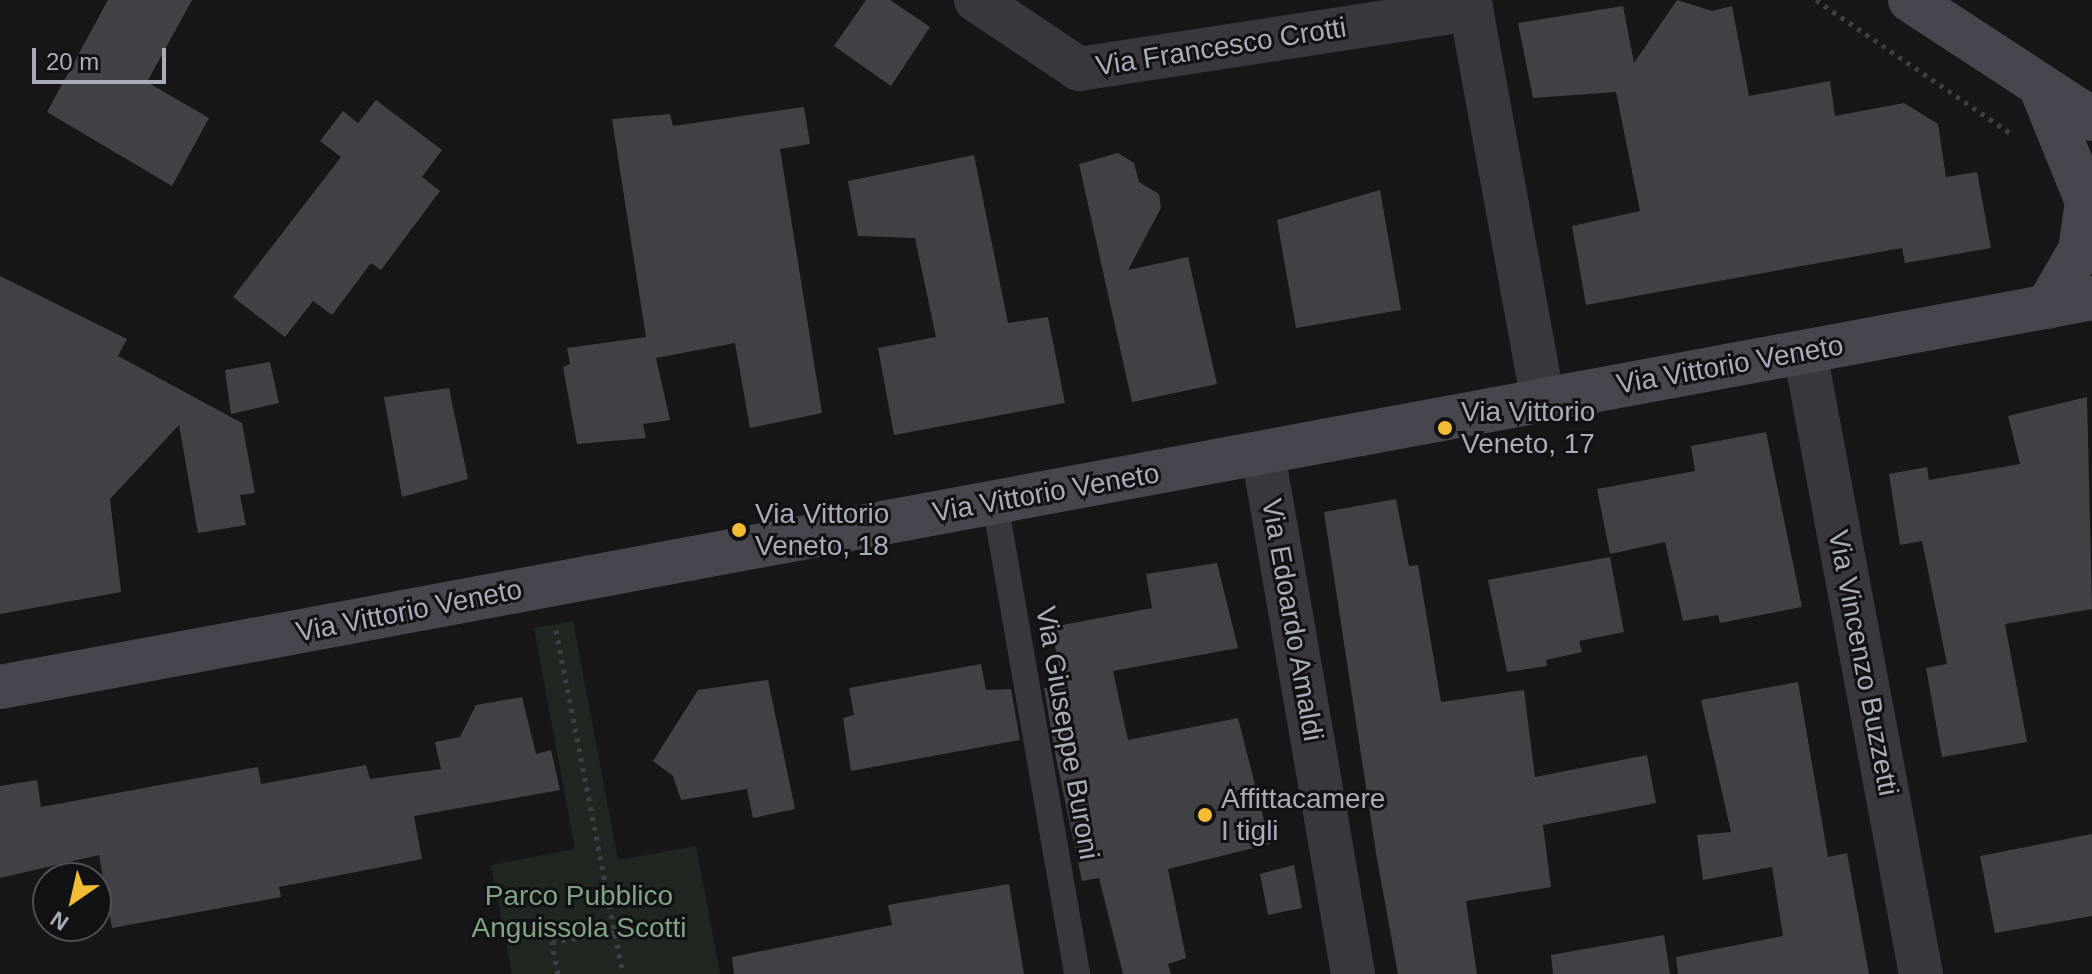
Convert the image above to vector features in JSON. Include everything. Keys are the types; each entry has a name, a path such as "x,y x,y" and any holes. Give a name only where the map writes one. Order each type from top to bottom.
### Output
{"main road":[{"path":"1928,6 2041,88 2092,119"},
{"path":"2041,88 2087,202 2080,250 2047,307"},
{"name":"Via Vittorio Veneto","path":"0,687 2092,298"}],"street":[{"name":"Via Francesco Crotti","path":"976,0 1079,69 1471,9 1543,400"},
{"name":"Via Vincenzo Buzzetti","path":"1805,352 1921,974"},
{"name":"Via Edoardo Amaldi","path":"1263,454 1353,974"}],"lane":[{"name":"Via Giuseppe Buroni","path":"995,503 1077,974"}],"path":[{"path":"1816,0 2020,140"},
{"path":"552,613 622,971"},
{"path":"558,974 552,942 615,932"}],"green space":[{"name":"Parco Pubblico Anguissola Scotti","path":"573,621 618,860 696,846 720,974 512,974 491,865 575,849 534,628"}],"building":[{"path":"108,0 192,0 147,82 209,118 172,186 47,112"},
{"path":"866,0 890,0 930,27 891,86 834,46"},
{"path":"1677,0 1712,11 1732,6 1749,96 1830,81 1835,116 1904,103 1938,124 1946,177 1977,172 1991,248 1905,263 1902,248 1586,305 1572,226 1640,211 1616,92 1533,98 1518,23 1623,6 1634,63"},
{"path":"376,100 442,150 422,177 440,191 381,270 371,263 332,315 313,301 285,337 233,297 341,157 320,141 343,111 358,123"},
{"path":"804,107 810,144 780,149 822,413 750,428 735,343 656,358 670,420 643,424 646,438 577,444 563,367 570,364 567,348 646,337 612,119 670,114 673,126"},
{"path":"1118,153 1134,163 1139,182 1159,194 1161,208 1128,270 1188,257 1217,384 1132,402 1079,164"},
{"path":"974,155 1008,323 1048,317 1065,403 894,435 878,348 936,337 915,238 858,236 848,181"},
{"path":"1380,190 1401,310 1296,328 1277,220"},
{"path":"0,276 127,339 118,356 242,423 255,493 240,495 246,525 198,533 179,425 110,499 121,592 0,614"},
{"path":"270,362 279,403 231,414 225,370"},
{"path":"449,388 468,479 402,497 384,397"},
{"path":"2087,397 2092,609 2005,624 2027,742 1942,757 1926,668 1947,664 1922,541 1900,545 1889,474 1927,467 1929,480 2020,464 2008,416"},
{"path":"1766,432 1802,607 1720,623 1718,615 1683,621 1665,542 1610,554 1597,489 1695,471 1691,446"},
{"path":"1396,499 1409,566 1418,565 1441,702 1524,690 1535,777 1647,755 1656,803 1543,825 1551,887 1466,901 1477,974 1398,974 1377,859 1324,512"},
{"path":"1610,557 1624,632 1579,641 1582,652 1546,660 1547,666 1507,672 1488,580"},
{"path":"1217,563 1238,648 1113,671 1128,740 1238,718 1270,844 1168,869 1186,958 1168,964 1171,974 1123,974 1099,878 1082,881 1056,758 1044,688 1055,688 1052,666 1058,664 1052,627 1152,608 1146,574"},
{"path":"981,664 986,690 1011,689 1020,740 851,771 843,718 854,715 849,688"},
{"path":"768,680 795,809 753,818 747,789 681,800 673,776 653,761 698,690"},
{"path":"1798,682 1828,857 1847,853 1869,974 1678,974 1676,957 1783,936 1772,867 1703,880 1697,835 1731,832 1701,700"},
{"path":"522,697 536,754 551,750 560,790 414,816 422,859 279,887 281,897 112,928 112,862 100,862 99,855 69,862 32,862 32,871 0,878 0,786 37,780 41,807 258,767 261,784 366,765 370,779 441,769 435,742 460,737 476,705"},
{"path":"2092,834 2092,916 1995,933 1980,856"},
{"path":"1294,865 1302,908 1268,915 1260,874"},
{"path":"1009,884 1024,974 734,974 732,957 892,925 888,905"},
{"path":"1664,935 1670,974 1553,974 1551,955"}],"place":[{"name":"Via Vittorio Veneto, 17","path":"1445,428"},
{"name":"Via Vittorio Veneto, 18","path":"739,530"},
{"name":"Affittacamere I tigli","path":"1205,815"}]}
